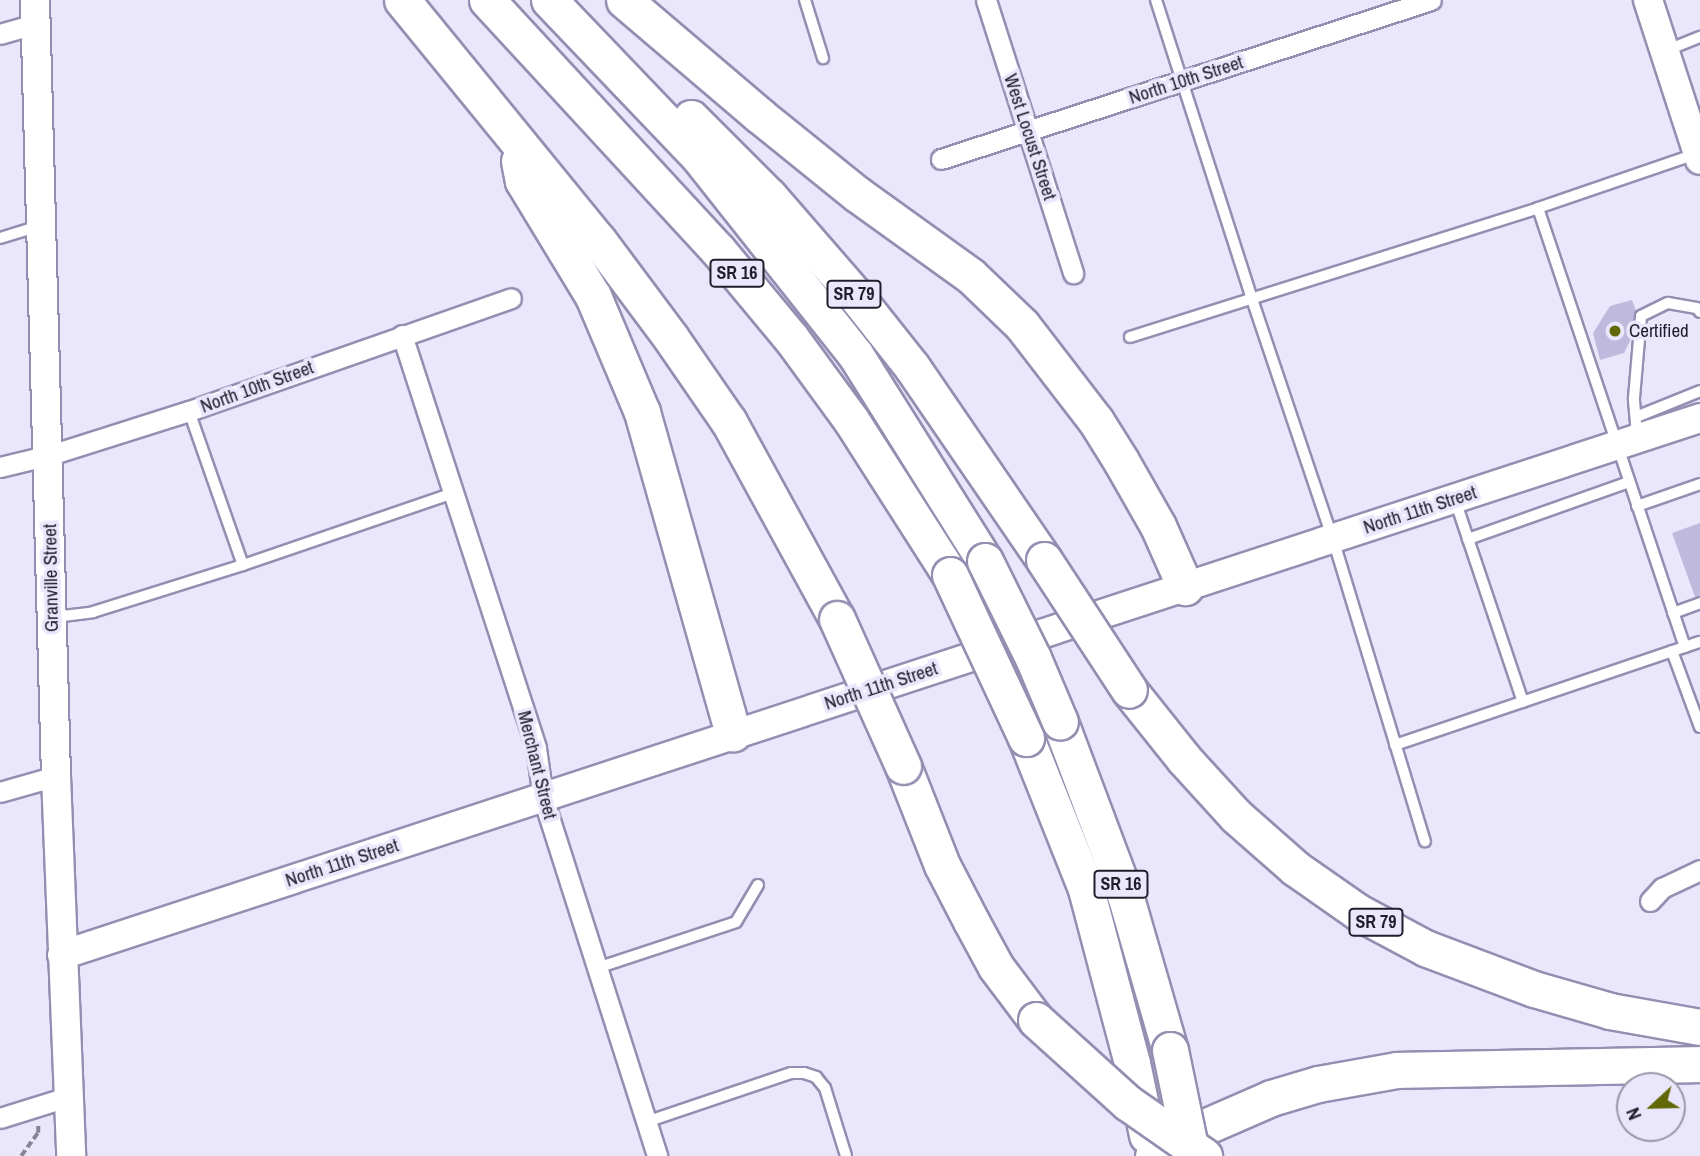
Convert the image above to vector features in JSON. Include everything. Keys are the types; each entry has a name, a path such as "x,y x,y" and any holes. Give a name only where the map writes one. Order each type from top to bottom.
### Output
{"highway":[{"path":"402,0 598,240 729,422 837,619 903,766 942,865 996,967 1036,1020 1128,1103 1204,1156"},
{"name":"SR 16","path":"488,0 717,248 791,338 851,420 950,575 1026,738 1086,889 1132,1063 1152,1156"},
{"name":"SR 16","path":"549,0 698,156 855,354 985,561 1060,722 1126,898 1170,1050 1192,1156"},
{"path":"624,0 857,194 971,276 1022,326 1096,421 1121,461 1150,510 1185,587"},
{"name":"SR 79","path":"618,72 701,125 769,195 912,367 1129,690 1184,759 1236,816 1295,868 1358,912 1425,948 1522,986 1610,1011 1700,1027"},
{"path":"514,137 523,181 593,296 642,412 733,733"},
{"path":"1152,1156 1200,1129 1271,1098 1318,1084 1397,1070 1700,1064"}],"street":[{"name":"West Locust Street","path":"986,0 1073,273"},
{"name":"North 10th Street","path":"941,159 1431,0"},
{"path":"1648,0 1699,155"},
{"path":"0,34 35,12"},
{"name":"Granville Street","path":"35,12 50,455 56,776 71,1156"},
{"name":"North 10th Street","path":"0,467 50,455 189,411 511,298"},
{"name":"Merchant Street","path":"402,335 536,748 543,798 657,1156"},
{"name":"North 11th Street","path":"62,955 1454,499 1630,434 1700,418"},
{"path":"0,792 56,776"},
{"path":"1650,901 1662,888 1700,870"},
{"path":"0,1118 67,1097"}],"lane":[{"path":"805,0 823,58"},
{"path":"1156,0 1333,539 1425,841"},
{"path":"1665,51 1700,37"},
{"path":"1130,337 1699,155"},
{"path":"1538,208 1630,434"},
{"path":"0,238 41,226"},
{"path":"1685,647 1629,482 1630,434 1641,316 1668,303 1697,308 1700,312"},
{"path":"1630,434 1700,391"},
{"path":"189,411 243,565"},
{"path":"1468,539 1629,482"},
{"path":"1637,506 1700,484"},
{"path":"52,618 93,612 243,565 453,493"},
{"path":"1454,499 1523,702"},
{"path":"1673,612 1700,603"},
{"path":"1395,745 1700,642"},
{"path":"1672,651 1700,726"},
{"path":"597,968 736,922 758,885"},
{"path":"646,1122 791,1073 804,1073 816,1077 825,1088 846,1156"}],"path":[{"path":"21,1156 38,1133 37,1107"}],"building":[{"name":"Certified","path":"1632,300 1636,311 1632,337 1624,353 1600,360 1593,333 1610,306"},
{"path":"1700,523 1700,596 1695,597 1672,533"}],"place":[{"name":"Certified","path":"1615,331"}]}
